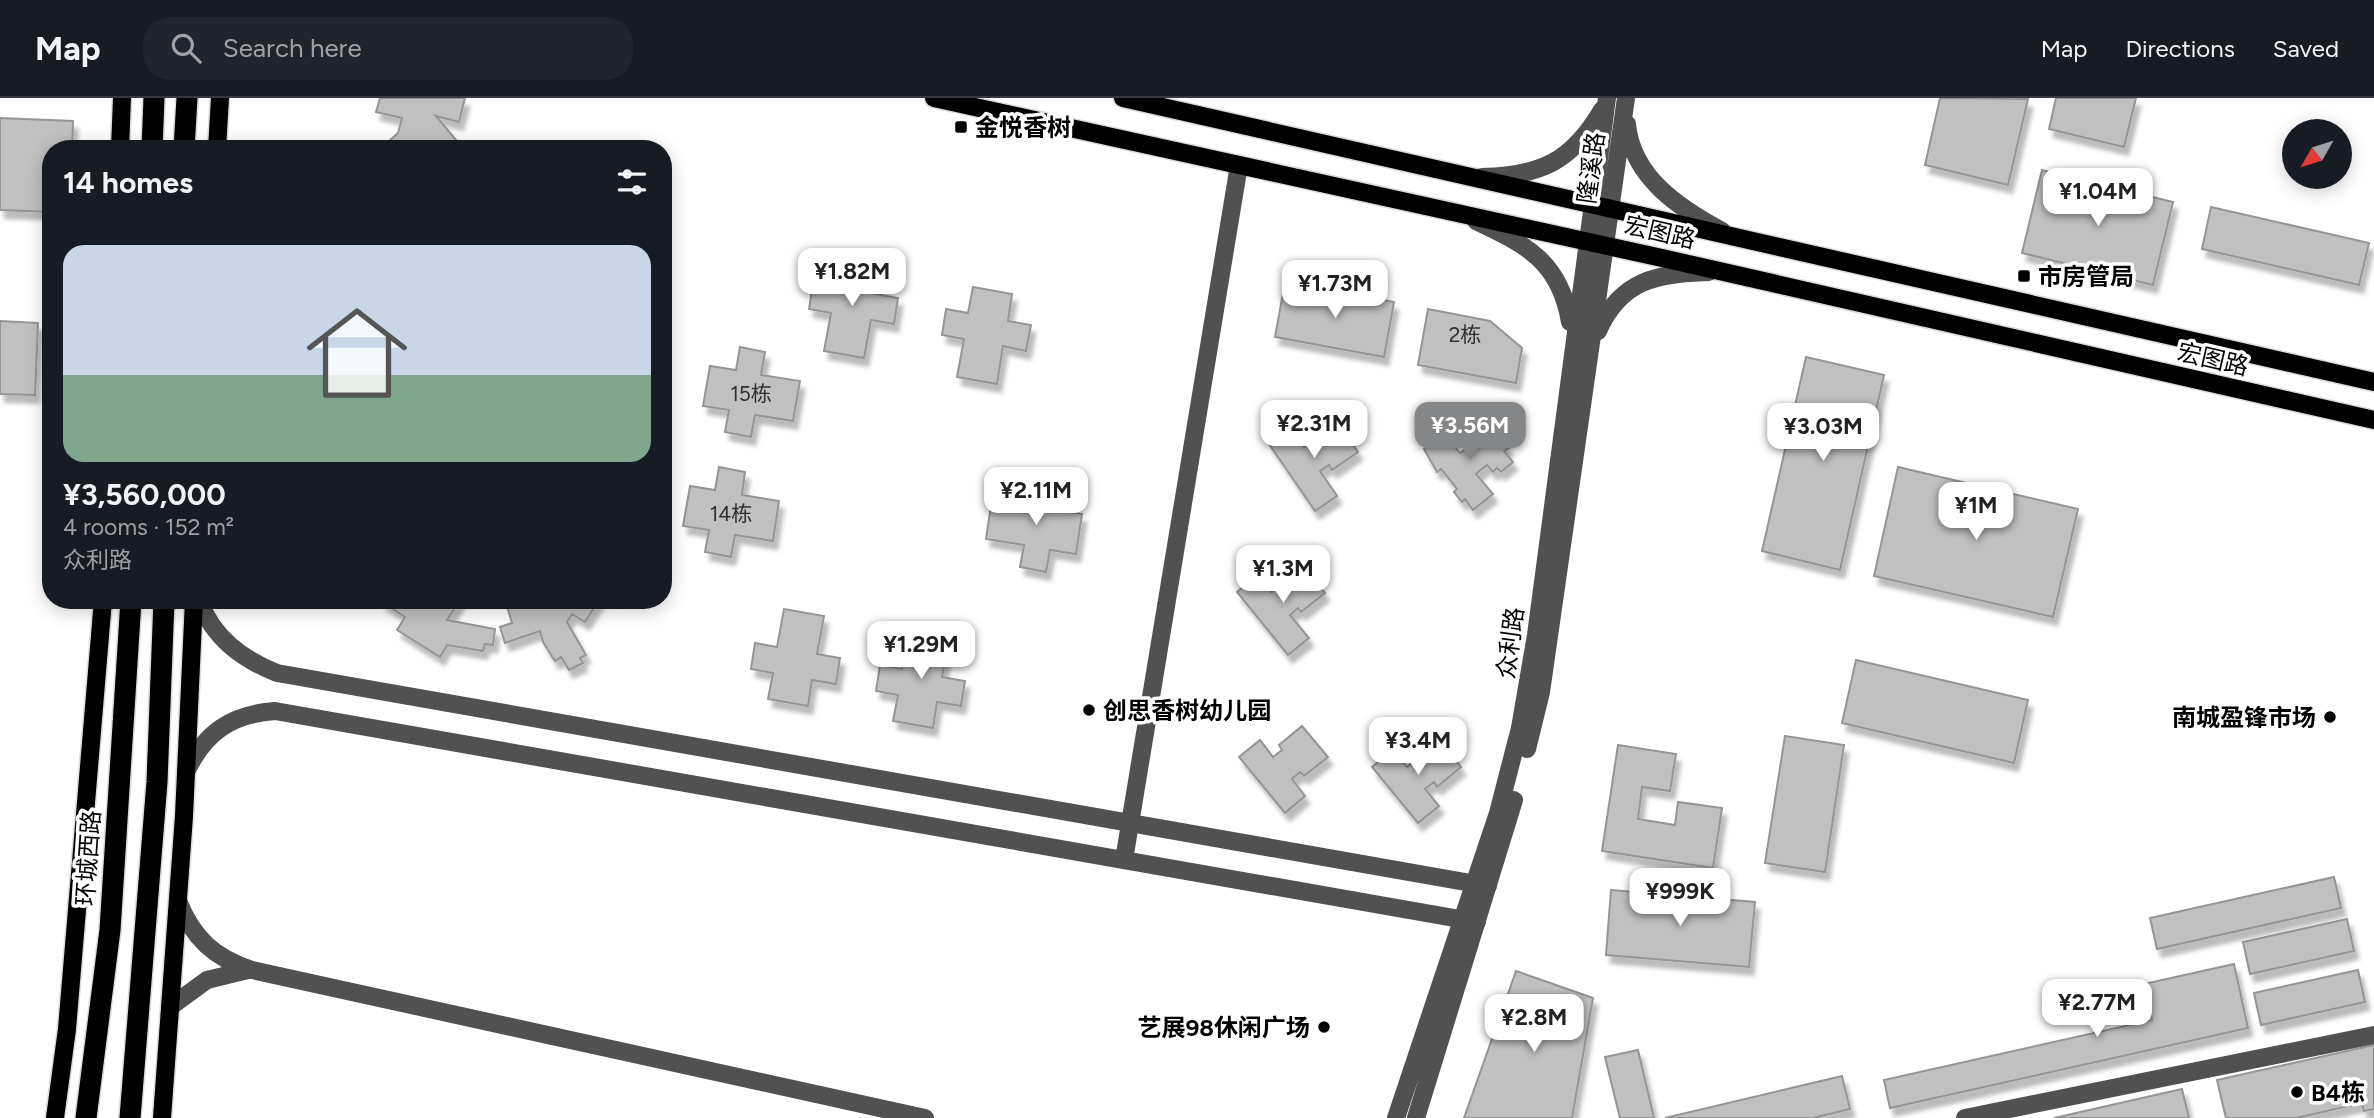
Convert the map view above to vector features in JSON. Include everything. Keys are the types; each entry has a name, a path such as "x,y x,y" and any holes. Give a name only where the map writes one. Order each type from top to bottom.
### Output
{"highway":[{"path":"152,140 154,98"},
{"path":"185,140 187,98"},
{"name":"环城西路","path":"86,1118 110,930 130,609"},
{"path":"130,1118 157,782 164,609"}],"main road":[{"path":"120,140 122,98"},
{"path":"218,140 220,98"},
{"name":"宏图路","path":"934,98 1596,243 2374,420"},
{"name":"宏图路","path":"1123,98 2374,382"},
{"path":"55,1118 71,989 102,609"},
{"path":"162,1118 178,901 194,609"}],"street":[{"path":"1473,177 1503,176 1557,162 1576,148 1616,100"},
{"path":"1616,100 1637,160 1660,189 1688,213 1728,234"},
{"name":"隆溪路","path":"1596,243 1616,100"},
{"path":"1124,860 1239,165"},
{"path":"1460,214 1513,239 1541,258 1558,279 1582,347"},
{"name":"众利路","path":"1416,1118 1469,921 1541,692 1596,243"},
{"path":"1582,347 1624,291 1651,279 1678,273 1721,271"},
{"path":"204,609 216,632 233,650 254,664 277,673 1480,885"},
{"path":"186,772 196,751 211,733 230,720 252,713 275,711 1469,921"},
{"path":"178,901 197,939 213,953 252,970 925,1118"},
{"name":"众利路","path":"1396,1118 1469,921"},
{"path":"170,1007 207,980 252,970"},
{"path":"1965,1118 2374,1035"}],"building":[{"path":"380,98 465,98 459,122 436,116 456,140 390,140 398,133 402,118 376,112"},
{"path":"1940,98 2028,99 2008,185 1925,165"},
{"path":"2056,98 2136,98 2124,147 2049,129"},
{"path":"0,118 73,121 72,140 42,140 42,212 0,210"},
{"path":"2042,170 2173,202 2153,285 2022,253"},
{"path":"2211,207 2369,243 2359,285 2202,249"},
{"path":"840,261 880,268 875,294 898,298 894,324 871,320 864,358 824,351 831,313 809,309 813,283 835,287"},
{"path":"1285,282 1394,302 1384,357 1275,337"},
{"path":"973,287 1012,294 1008,321 1031,325 1026,351 1003,346 997,384 957,377 964,339 942,335 946,309 968,313"},
{"path":"1428,309 1490,321 1522,348 1516,383 1418,365"},
{"path":"0,321 38,323 35,395 0,394"},
{"path":"740,347 765,352 761,375 800,381 793,421 755,415 751,437 725,432 729,410 703,406 710,366 736,370"},
{"path":"1806,357 1884,375 1840,570 1762,551"},
{"path":"1335,419 1358,452 1332,470 1329,465 1320,471 1337,496 1315,511 1269,444 1292,429 1304,447 1313,441 1310,436"},
{"path":"1479,420 1488,431 1492,427 1509,448 1504,451 1513,462 1501,472 1497,468 1493,472 1487,465 1476,474 1493,494 1473,510 1465,499 1462,502 1454,492 1457,489 1441,469 1437,472 1424,449 1444,433 1460,453 1471,445 1465,438 1470,434 1466,430"},
{"path":"719,467 745,472 742,495 779,501 773,541 735,535 731,557 705,552 709,530 683,526 690,486 715,490"},
{"path":"1898,467 2078,509 2053,617 1874,576"},
{"path":"1034,482 1060,487 1056,510 1082,514 1076,554 1050,550 1046,572 1020,567 1024,545 986,539 992,499 1030,505"},
{"path":"1300,562 1325,593 1301,612 1298,608 1290,615 1309,638 1288,655 1237,592 1258,575 1271,592 1280,585 1276,581"},
{"path":"393,609 454,609 447,620 495,629 493,645 485,644 483,651 447,645 440,657 397,630 405,617"},
{"path":"508,609 593,609 585,622 572,614 567,622 586,655 580,658 583,663 569,670 561,657 555,661 543,642 540,631 505,643 500,627 512,623"},
{"path":"784,609 824,616 817,654 840,658 836,684 812,680 808,706 768,699 773,673 751,669 755,643 777,647"},
{"path":"909,631 949,638 942,677 965,681 961,706 937,702 933,728 893,721 898,695 876,691 880,665 902,669"},
{"path":"1856,660 2028,700 2014,763 1842,723"},
{"path":"1302,726 1328,757 1304,776 1300,772 1292,779 1305,796 1285,813 1239,757 1260,740 1273,757 1282,750 1279,745"},
{"path":"1436,736 1461,767 1437,787 1434,782 1425,789 1439,806 1418,823 1372,767 1393,750 1407,767 1415,760 1412,756"},
{"path":"1785,736 1844,745 1825,872 1765,863"},
{"path":"1618,745 1676,754 1670,791 1642,787 1638,819 1675,825 1678,802 1722,808 1713,868 1602,851"},
{"path":"2334,877 2341,908 2157,949 2150,918"},
{"path":"1611,890 1755,902 1749,967 1606,955"},
{"path":"2347,919 2354,951 2250,974 2243,942"},
{"path":"2234,964 2248,1028 1890,1108 1884,1080 2152,1020 2144,984"},
{"path":"2358,970 2365,1002 2261,1025 2254,993"},
{"path":"1516,971 1593,998 1572,1118 1464,1118"},
{"name":"B4栋","path":"2374,1045 2374,1109 2364,1111 2362,1103 2296,1118 2226,1118 2217,1080"},
{"path":"1638,1050 1654,1118 1620,1118 1605,1057"},
{"path":"1842,1076 1850,1109 1813,1118 1665,1118"},
{"path":"2182,1089 2189,1118 2054,1118"}],"place":[{"name":"金悦香树","path":"961,127"},
{"name":"市房管局","path":"2024,276"},
{"name":"创思香树幼儿园","path":"1089,710"},
{"name":"南城盈锋市场","path":"2330,717"},
{"name":"艺展98休闲广场","path":"1324,1027"},
{"name":"B4栋","path":"2297,1092"}]}
